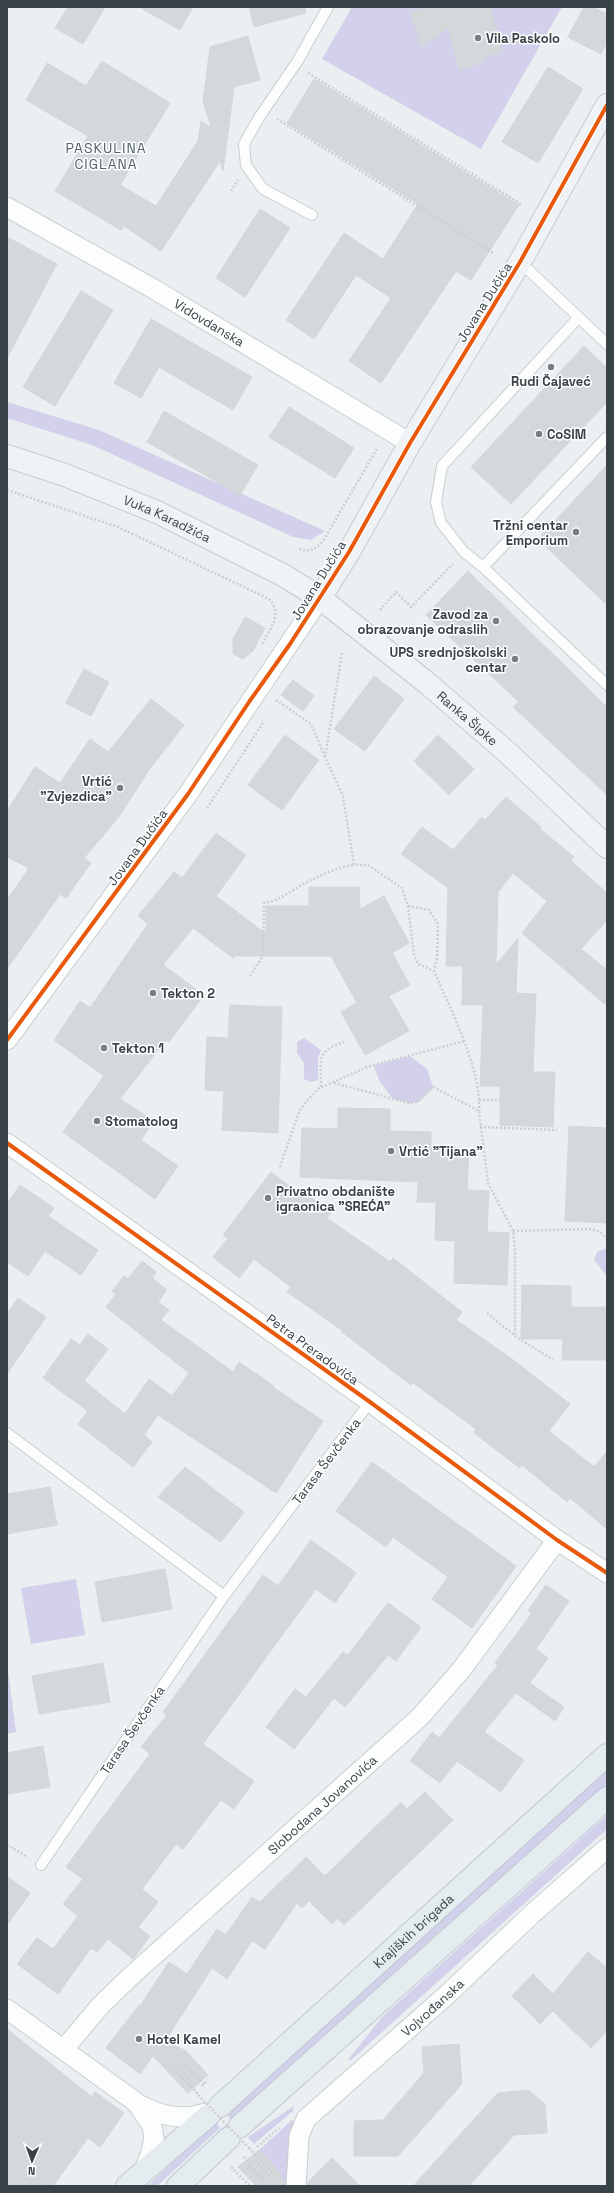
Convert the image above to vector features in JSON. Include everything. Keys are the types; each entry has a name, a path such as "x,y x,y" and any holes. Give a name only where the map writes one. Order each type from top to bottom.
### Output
{"main road":[{"name":"Jovana Dučića","path":"320,598 410,443 520,262 607,106"},
{"name":"Vuka Karadžića","path":"7,456 65,475 157,512 283,575 320,598"},
{"name":"Ranka Šipke","path":"320,598 427,684 509,754 607,847"},
{"name":"Krajiških brigada","path":"127,2186 607,1755"},
{"path":"186,2182 234,2133 607,1798"}],"street":[{"name":"Vidovdanska","path":"7,207 152,288 410,443"},
{"name":"Jovana Dučića","path":"7,1040 188,794 320,598"},
{"name":"Petra Preradovića","path":"7,1143 370,1402 557,1540 607,1573"},
{"name":"Slobodana Jovanovića","path":"64,2049 100,2006 131,1976 420,1716 441,1695 557,1540"},
{"name":"Vojvođanska","path":"296,2186 299,2136 306,2119 449,1993 532,1914 607,1848"},
{"path":"7,2009 137,2103 156,2113 170,2117 190,2117 212,2111"},
{"path":"137,2103 152,2126 154,2138 145,2169"}],"lane":[{"path":"312,215 263,189 246,165 244,144 263,110 294,65 328,7"},
{"path":"520,262 607,344"},
{"path":"579,317 442,466 436,502 441,522 464,552 483,568 607,685"},
{"path":"483,568 607,437"},
{"name":"Tarasa Ševčenka","path":"41,1865 224,1596 370,1402"},
{"path":"7,1433 224,1596"}],"path":[{"path":"294,65 521,204"},
{"path":"263,110 493,253"},
{"path":"299,549 306,551 316,549 323,541 380,443"},
{"path":"7,490 118,527 268,599 276,610 276,616 272,624"},
{"path":"380,610 396,592 411,607 464,552"},
{"path":"326,757 342,653"},
{"path":"279,695 275,702 310,724 326,757 343,796 354,865"},
{"path":"207,808 265,719"},
{"path":"250,976 263,956 264,903 278,899 307,882 343,867 354,865 368,865 402,888 408,906 414,955 418,964 434,971"},
{"path":"408,906 429,910 438,924 437,958 434,971 465,1041 480,1100 480,1127 488,1183 513,1231 515,1249 515,1336"},
{"path":"280,1167 299,1112 312,1094 321,1087 334,1083 367,1068 465,1041"},
{"path":"321,1087 322,1056 328,1048 344,1042"},
{"path":"334,1083 409,1102 418,1102 433,1087 479,1111"},
{"path":"480,1100 500,1100"},
{"path":"480,1127 557,1130"},
{"path":"513,1231 591,1229 600,1232 607,1239"},
{"path":"487,1314 515,1336 553,1360"},
{"path":"7,1845 41,1865"},
{"path":"198,2076 183,2062 203,2085 207,2079"},
{"path":"177,2066 192,2082"},
{"path":"174,2069 273,2173"},
{"path":"190,2091 194,2095 198,2094"},
{"path":"249,2148 256,2152"},
{"path":"244,2157 263,2180 248,2166"},
{"path":"255,2160 269,2176"},
{"path":"235,2165 232,2168 250,2186"}],"shaded area":[{"path":"352,7 562,7 481,149 322,59"},
{"path":"7,402 99,430 325,531 311,540 293,537 92,445 7,418"},
{"path":"304,1038 321,1050 318,1058 318,1080 311,1082 304,1079 304,1063 297,1053 297,1042"},
{"path":"410,1056 427,1069 433,1087 418,1102 409,1103 392,1098 379,1080 374,1066"},
{"path":"607,1248 607,1276 594,1260 597,1252"},
{"path":"76,1579 85,1635 31,1644 21,1588"},
{"path":"7,1663 16,1732 7,1734"},
{"path":"607,1770 607,1785 450,1922 231,2119 227,2114"},
{"path":"607,1815 607,1829 351,2060 348,2060 382,2017"},
{"path":"294,2106 293,2111 254,2144 248,2137"},
{"path":"292,2120 294,2122 289,2142 286,2186 281,2186 280,2173 259,2150"},
{"path":"216,2123 220,2128 157,2186 147,2186"}],"building":[{"path":"68,7 105,7 83,44 55,28"},
{"path":"139,7 193,7 180,30"},
{"path":"249,7 305,7 306,13 254,27"},
{"name":"Vila Paskolo","path":"428,7 491,7 502,52 482,57 483,62 459,70 448,28 421,47 411,12"},
{"path":"584,7 592,7 607,14 607,42 601,54 568,37"},
{"path":"248,36 260,80 234,87 223,171 220,161 161,251 124,226 121,230 55,191 88,136 26,100 47,63 86,86 102,61 170,103 120,185 156,206 198,141 201,121 211,127 203,101 210,47"},
{"path":"548,67 583,89 538,163 502,142"},
{"path":"314,79 519,205 471,280 456,271 381,383 349,361 391,298 356,275 314,339 286,320 344,233 383,259 418,204 287,123"},
{"path":"260,209 290,228 245,297 216,278"},
{"path":"7,237 57,264 7,358"},
{"path":"81,291 113,310 55,406 23,387"},
{"path":"151,319 252,377 233,410 159,367 141,398 114,383"},
{"name":"CoSIM","path":"584,346 607,368 607,402 511,504 471,467"},
{"path":"289,407 354,448 335,478 269,437"},
{"path":"164,411 258,465 240,495 147,442"},
{"name":"Tržni centar Emporium","path":"607,465 607,605 538,539"},
{"name":"UPS srednjoškolski centar","path":"468,571 607,707 607,795 513,707 519,702 426,615"},
{"path":"245,617 265,628 253,651 243,659 233,654 233,639"},
{"path":"84,669 109,682 91,716 66,703"},
{"path":"374,676 404,699 365,751 334,729"},
{"path":"293,680 314,696 303,711 281,695"},
{"path":"151,699 184,725 149,770 118,818 84,858 91,863 66,898 60,894 7,969 7,900 29,868 7,857 7,811 35,767 60,783 90,739 108,752"},
{"path":"285,735 319,760 282,810 248,785"},
{"path":"438,735 474,769 449,795 414,761"},
{"path":"506,797 541,827 540,829 574,857 571,861 607,893 607,920 581,949 607,970 607,1006 522,933 547,901 513,873 498,892 496,965 518,938 516,993 536,994 533,1072 555,1072 553,1127 500,1125 500,1086 480,1086 483,1005 462,1005 463,966 446,966 448,888 401,854 422,827 453,850 482,817 485,820"},
{"path":"216,833 246,855 216,896 266,934 266,906 309,906 309,887 359,887 360,909 384,896 409,943 392,953 410,985 389,996 409,1031 365,1055 341,1012 357,1003 331,956 234,956 233,958 193,928 163,965 204,995 169,1042 166,1040 120,1099 154,1121 141,1140 178,1166 155,1199 63,1132 104,1076 54,1040 80,1001 90,1008 148,924 138,916 174,872 182,878"},
{"path":"230,1005 282,1007 278,1133 222,1130 224,1091 205,1090 207,1037 228,1038"},
{"path":"338,1108 390,1109 390,1131 431,1132 431,1149 469,1151 467,1190 489,1191 487,1232 509,1233 507,1285 454,1283 455,1241 435,1240 436,1202 417,1202 418,1182 300,1177 302,1128 338,1129"},
{"path":"569,1126 607,1128 607,1223 565,1221"},
{"path":"271,1172 299,1193 299,1189 332,1212 327,1218 390,1262 393,1258 462,1312 456,1320 512,1359 570,1404 549,1431 594,1467 607,1451 607,1529 570,1498 567,1502 522,1465 520,1468 474,1433 476,1429 412,1382 411,1385 342,1332 343,1331 287,1292 291,1287 254,1259 239,1278 213,1257 228,1238 223,1235"},
{"path":"20,1185 54,1208 48,1216 98,1250 81,1275 45,1251 28,1276 7,1262 7,1204"},
{"path":"142,1261 156,1272 152,1278 167,1290 158,1302 169,1310 161,1320 233,1372 239,1362 323,1421 276,1493 158,1415 144,1435 152,1442 133,1467 78,1424 88,1411 43,1378 71,1339 80,1345 88,1334 108,1349 84,1381 125,1414 149,1379 172,1396 189,1373 106,1307 116,1294 112,1291 124,1276 128,1279"},
{"path":"522,1285 571,1286 571,1307 607,1307 607,1360 562,1360 563,1339 521,1339"},
{"path":"18,1298 46,1317 7,1374 7,1314"},
{"path":"372,1462 516,1566 472,1628 432,1599 448,1577 393,1537 386,1547 336,1511"},
{"path":"185,1467 244,1512 221,1542 158,1497"},
{"path":"50,1487 57,1525 7,1534 7,1494"},
{"path":"311,1540 356,1573 335,1603 316,1589 203,1744 254,1781 234,1809 221,1800 183,1849 176,1844 142,1889 158,1902 138,1927 150,1936 133,1959 108,1939 97,1952 91,1948 58,1994 17,1964 37,1938 53,1949 78,1916 63,1904 83,1879 66,1867 150,1754 141,1747 167,1715 163,1712 263,1575 278,1586"},
{"path":"165,1569 172,1609 102,1622 95,1582"},
{"path":"546,1585 569,1601 536,1649 548,1658 530,1683 564,1707 555,1721 516,1693 484,1732 524,1760 501,1792 457,1761 440,1783 410,1761 432,1732 439,1738 498,1665 495,1663 532,1613 528,1611"},
{"path":"388,1603 421,1627 396,1661 388,1655 345,1707 334,1698 294,1749 266,1727 295,1689 306,1697 343,1652 348,1655"},
{"path":"103,1663 110,1702 39,1714 32,1676"},
{"path":"43,1746 50,1787 7,1794 7,1753"},
{"path":"425,1792 453,1820 344,1925 337,1918 332,1924 309,1901 302,1908 297,1903 265,1949 252,1941 227,1979 212,1968 165,2041 186,2051 208,2075 188,2093 153,2056 140,2074 106,2048 139,2005 140,2006 169,1962 187,1974 217,1929 226,1935 252,1897 260,1902 306,1857 325,1876 401,1802 407,1809"},
{"path":"7,1876 30,1893 7,1925"},
{"path":"588,1952 607,1968 607,2031 591,2048 553,2011 540,2024 512,1996 533,1974 553,1994"},
{"path":"7,2029 92,2097 95,2092 124,2113 100,2147 88,2138 53,2186 7,2186"},
{"path":"459,2044 462,2084 398,2156 354,2156 354,2121 383,2120 424,2073 422,2047"},
{"path":"528,2090 545,2104 547,2133 514,2135 469,2186 413,2186 498,2093"},
{"path":"259,2150 280,2173 285,2186 256,2186 238,2167"},
{"path":"332,2158 360,2186 307,2186 307,2183"}],"cycle path":[{"path":"7,1040 188,794 249,702 290,644 349,552 410,443 520,262 607,105"},
{"path":"7,1143 370,1402 557,1540 607,1573"}],"place":[{"name":"Vila Paskolo","path":"478,38"},
{"name":"Rudi Čajaveć","path":"551,367"},
{"name":"CoSIM","path":"539,434"},
{"name":"Tržni centar Emporium","path":"576,532"},
{"name":"Zavod za obrazovanje odraslih","path":"496,621"},
{"name":"UPS srednjoškolski centar","path":"515,659"},
{"name":"Vrtić \"Zvjezdica\"","path":"120,788"},
{"name":"Tekton 2","path":"153,993"},
{"name":"Tekton 1","path":"104,1048"},
{"name":"Stomatolog","path":"97,1121"},
{"name":"Vrtić \"Tijana\"","path":"391,1151"},
{"name":"Privatno obdanište igraonica \"SREĆA\"","path":"268,1198"},
{"name":"Hotel Kamel","path":"139,2039"}],"district":[{"name":"PASKULINA CIGLANA","path":"106,156"}]}
